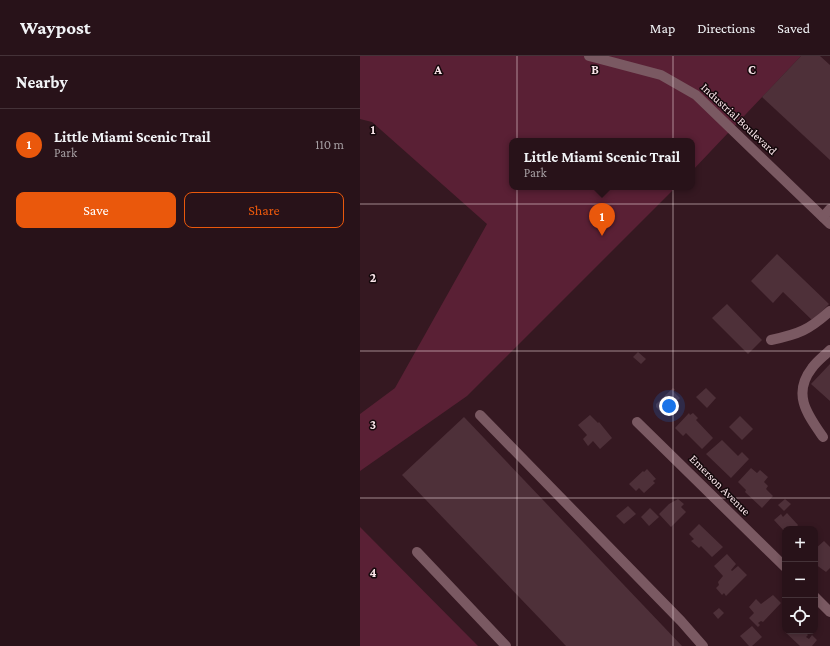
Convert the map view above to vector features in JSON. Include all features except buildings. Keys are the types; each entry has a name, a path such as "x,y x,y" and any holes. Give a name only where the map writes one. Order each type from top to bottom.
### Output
{"street":[{"name":"Industrial Boulevard","path":"589,56 661,75 696,95 826,221"},
{"path":"826,221 830,209"},
{"path":"771,340 796,334 814,325 830,310"},
{"path":"823,437 806,413 802,396 805,381 812,368 830,350"},
{"path":"480,415 681,621 703,646"},
{"name":"Emerson Avenue","path":"637,422 782,564"},
{"path":"417,552 506,646"},
{"path":"816,598 830,612"}],"shaded area":[{"path":"360,56 801,56 695,168 695,138 509,138 509,190 673,190 467,396 360,471 360,414 395,388 487,224 372,122 360,119"},
{"path":"360,527 478,646 360,646"}],"place":[{"name":"Little Miami Scenic Trail","path":"602,236"}]}
